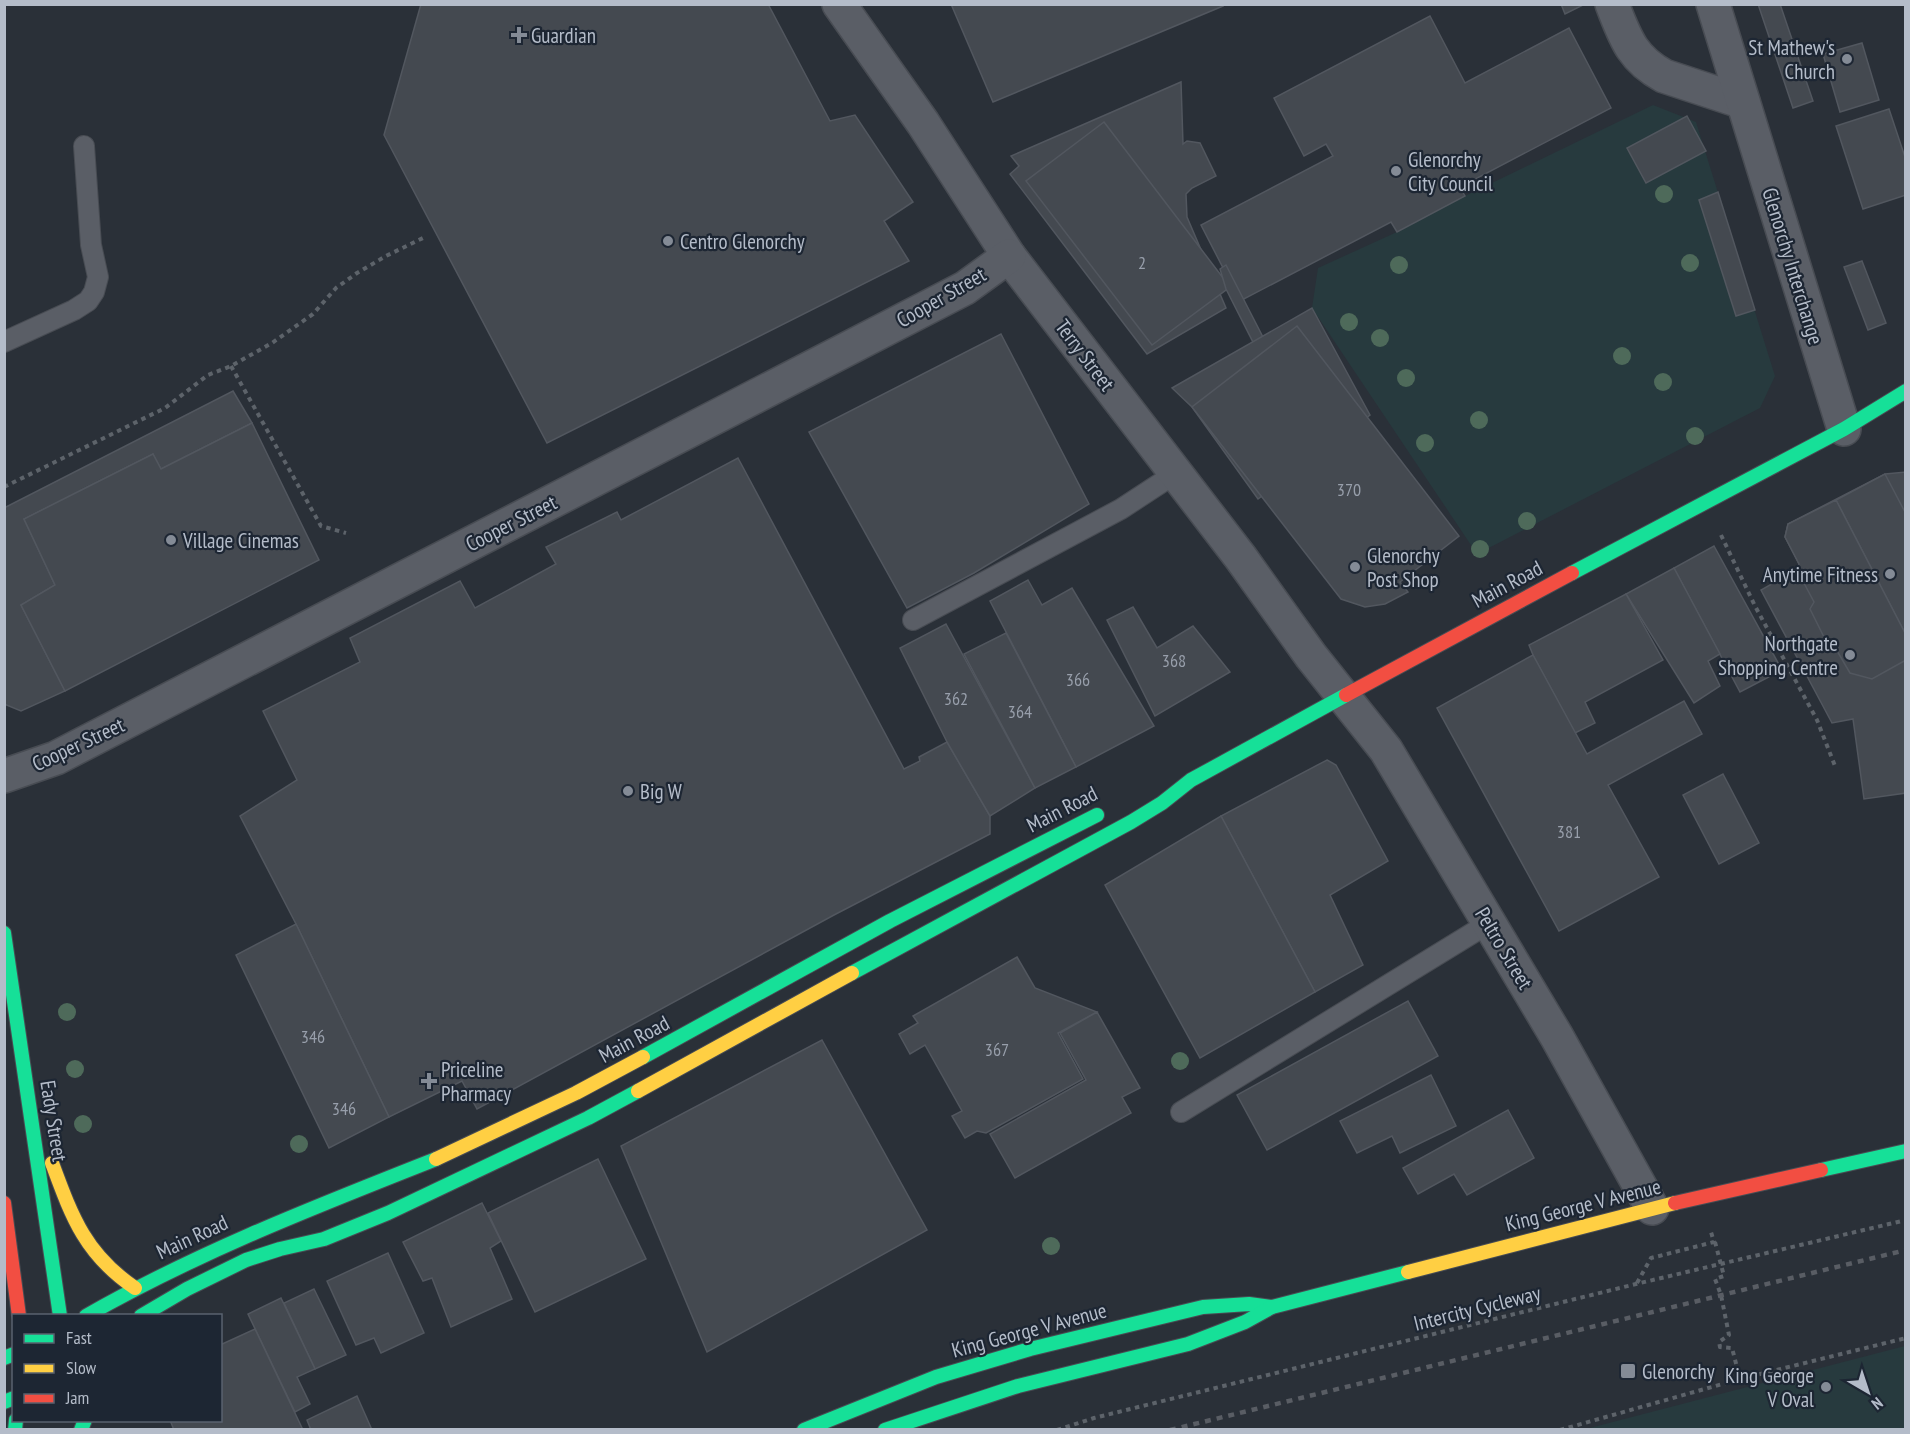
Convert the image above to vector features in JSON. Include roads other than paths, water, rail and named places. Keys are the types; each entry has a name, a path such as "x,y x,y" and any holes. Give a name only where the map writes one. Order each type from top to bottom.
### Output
{"main road":[{"name":"Main Road","path":"144,1314 187,1288 246,1260 324,1239 430,1193 598,1112 712,1052 903,944 1131,822 1162,803 1191,780 1344,696 1708,501 1859,428 1905,391"},
{"name":"Main Road","path":"1157,787 1191,780"},
{"name":"Main Road","path":"90,1314 135,1288 198,1257 291,1216 448,1154 576,1093 890,921 1114,806"},
{"name":"Eady Street","path":"4,933 60,1314"},
{"path":"30,1102 64,1195 85,1240 103,1264 135,1288"},
{"name":"King George V Avenue","path":"885,1430 946,1408 1037,1381 1209,1338 1251,1320 1272,1307 1652,1208 1905,1151"},
{"path":"4,1203 19,1314"},
{"path":"266,1268 324,1239"},
{"name":"King George V Avenue","path":"804,1430 936,1377 1030,1349 1203,1307 1249,1304 1272,1307"}],"street":[{"name":"Terry Street","path":"839,4 923,123 1009,256 1241,558 1311,656 1344,696"},
{"path":"1612,4 1628,43 1641,61 1664,76 1743,102"},
{"name":"Glenorchy Interchange","path":"1713,4 1743,102 1859,428"},
{"name":"Cooper Street","path":"4,776 56,758 213,678 965,288 1009,256"},
{"name":"Peltro Street","path":"1344,696 1386,750 1557,1038 1652,1208"}],"lane":[{"path":"4,342 74,310 88,300 94,292 98,278 91,245 84,146"},
{"path":"913,620 1121,509 1176,473"},
{"path":"1181,1112 1489,923"}],"railway":[{"path":"1170,1430 1906,1250"}],"place":[{"name":"Guardian","path":"519,35"},
{"name":"St Mathew's Church","path":"1847,59"},
{"name":"Glenorchy City Council","path":"1396,171"},
{"name":"Centro Glenorchy","path":"668,241"},
{"name":"Village Cinemas","path":"171,540"},
{"name":"Glenorchy Post Shop","path":"1355,567"},
{"name":"Anytime Fitness","path":"1890,574"},
{"name":"Northgate Shopping Centre","path":"1850,655"},
{"name":"Big W","path":"628,791"},
{"name":"Priceline Pharmacy","path":"429,1081"},
{"name":"Glenorchy","path":"1628,1371"},
{"name":"King George V Oval","path":"1826,1387"}]}
